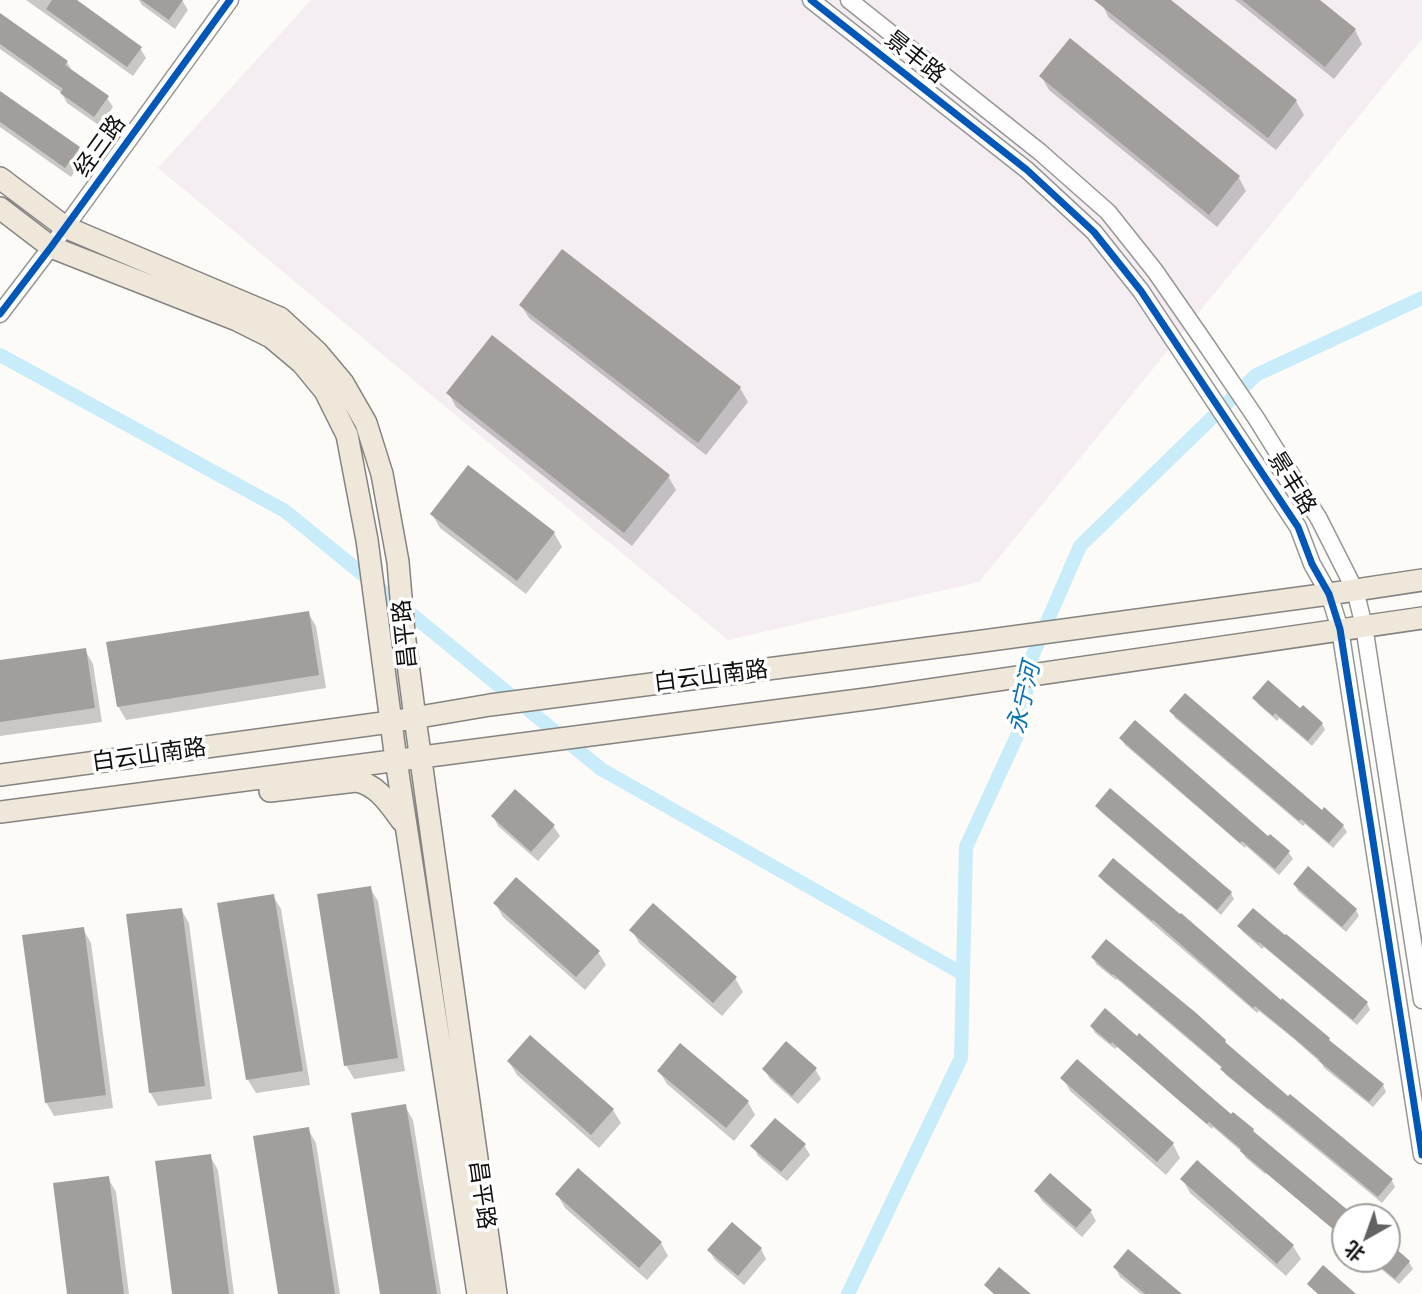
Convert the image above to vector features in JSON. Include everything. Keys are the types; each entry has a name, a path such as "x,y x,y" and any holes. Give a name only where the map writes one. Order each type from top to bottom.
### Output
{"main road":[{"name":"昌平路","path":"0,178 65,227 280,318 317,352 343,383 366,423 382,474 398,562 415,718 496,1294"},
{"name":"昌平路","path":"0,208 51,247 237,320 271,337 302,363 325,391 347,435 367,540 390,722 478,1294"},
{"name":"白云山南路","path":"0,775 390,722 490,705 983,641 1422,580"},
{"name":"白云山南路","path":"0,812 861,700 1422,618"},
{"path":"199,786 239,794 365,782 387,799 406,827"}],"street":[{"name":"经三路","path":"3,309 230,0"},
{"name":"景丰路","path":"811,0 1027,170 1094,232 1141,291 1298,527 1312,564 1329,594 1340,629 1422,1155"},
{"name":"景丰路","path":"849,0 1040,152 1108,212 1155,271 1205,343 1319,519 1355,590 1364,626 1422,1000"}],"shaded area":[{"path":"311,0 1422,0 1422,39 979,582 728,640 158,168"}],"building":[{"path":"52,0 77,0 142,47 127,67 46,9"},
{"path":"141,0 183,0 169,20"},
{"path":"1094,0 1171,0 1297,100 1268,138"},
{"path":"1242,0 1320,0 1356,29 1325,67"},
{"path":"0,13 68,61 65,65 109,96 94,117 60,93 63,89 0,44"},
{"path":"1070,38 1240,176 1209,215 1039,76"},
{"path":"0,91 80,147 65,168 0,122"},
{"path":"562,249 741,387 698,443 519,305"},
{"path":"492,335 670,475 624,533 446,393"},
{"path":"468,465 555,532 517,581 430,514"},
{"path":"309,611 319,675 117,707 106,642"},
{"path":"86,648 95,708 0,722 0,660"},
{"path":"1268,680 1300,708 1303,705 1323,723 1308,741 1275,713 1273,716 1252,698"},
{"path":"1185,693 1322,810 1324,807 1344,825 1329,843 1301,819 1299,821 1169,711"},
{"path":"1135,720 1268,836 1270,834 1290,851 1275,869 1242,841 1240,843 1119,738"},
{"path":"1110,788 1232,892 1217,910 1095,806"},
{"path":"515,789 555,825 531,852 491,816"},
{"path":"1113,858 1384,1084 1369,1102 1255,1006 1253,1008 1153,920 1098,876"},
{"path":"1308,866 1357,909 1342,927 1293,884"},
{"path":"516,877 600,951 576,977 493,903"},
{"path":"371,886 398,1058 344,1066 317,894"},
{"path":"274,894 303,1071 246,1080 217,903"},
{"path":"653,903 737,977 713,1003 629,930"},
{"path":"182,908 205,1086 149,1093 126,914"},
{"path":"1253,908 1368,1002 1353,1020 1237,926"},
{"path":"84,927 106,1095 45,1103 22,935"},
{"path":"1106,939 1195,1012 1226,1040 1225,1042 1288,1096 1290,1094 1393,1179 1378,1197 1220,1069 1222,1067 1191,1040 1091,957"},
{"path":"1105,1008 1137,1036 1139,1033 1231,1114 1233,1112 1254,1129 1253,1131 1339,1203 1331,1203 1331,1227 1209,1122 1207,1124 1090,1026"},
{"path":"530,1035 614,1109 591,1135 507,1061"},
{"path":"786,1041 817,1068 792,1096 762,1069"},
{"path":"680,1043 749,1101 726,1128 657,1071"},
{"path":"1077,1059 1174,1143 1157,1162 1060,1078"},
{"path":"406,1104 437,1294 380,1294 351,1113"},
{"path":"775,1118 806,1144 781,1172 750,1146"},
{"path":"309,1127 335,1294 278,1294 253,1136"},
{"path":"211,1154 229,1294 172,1294 155,1161"},
{"path":"1197,1160 1294,1245 1277,1264 1180,1179"},
{"path":"578,1168 662,1242 639,1268 555,1194"},
{"path":"1050,1173 1092,1210 1076,1228 1034,1191"},
{"path":"109,1176 124,1294 67,1294 53,1183"},
{"path":"732,1222 762,1248 738,1276 707,1250"},
{"path":"1128,1249 1182,1294 1145,1294 1113,1267"},
{"path":"1401,1253 1410,1261 1401,1272"},
{"path":"1323,1265 1356,1294 1318,1294 1307,1284"},
{"path":"999,1267 1031,1294 994,1294 984,1285"},
{"path":"1388,1273 1400,1273 1395,1279"}],"waterway":[{"name":"永宁河","path":"848,1294 961,1058 966,847 1021,727 1031,659 1080,546 1256,375 1422,298"},
{"path":"0,355 285,511 601,769 963,974"}],"cycle path":[{"path":"0,314 230,0"},
{"path":"811,0 1027,170 1094,232 1141,291 1298,527 1312,564 1329,594 1340,629 1422,1155"}]}
